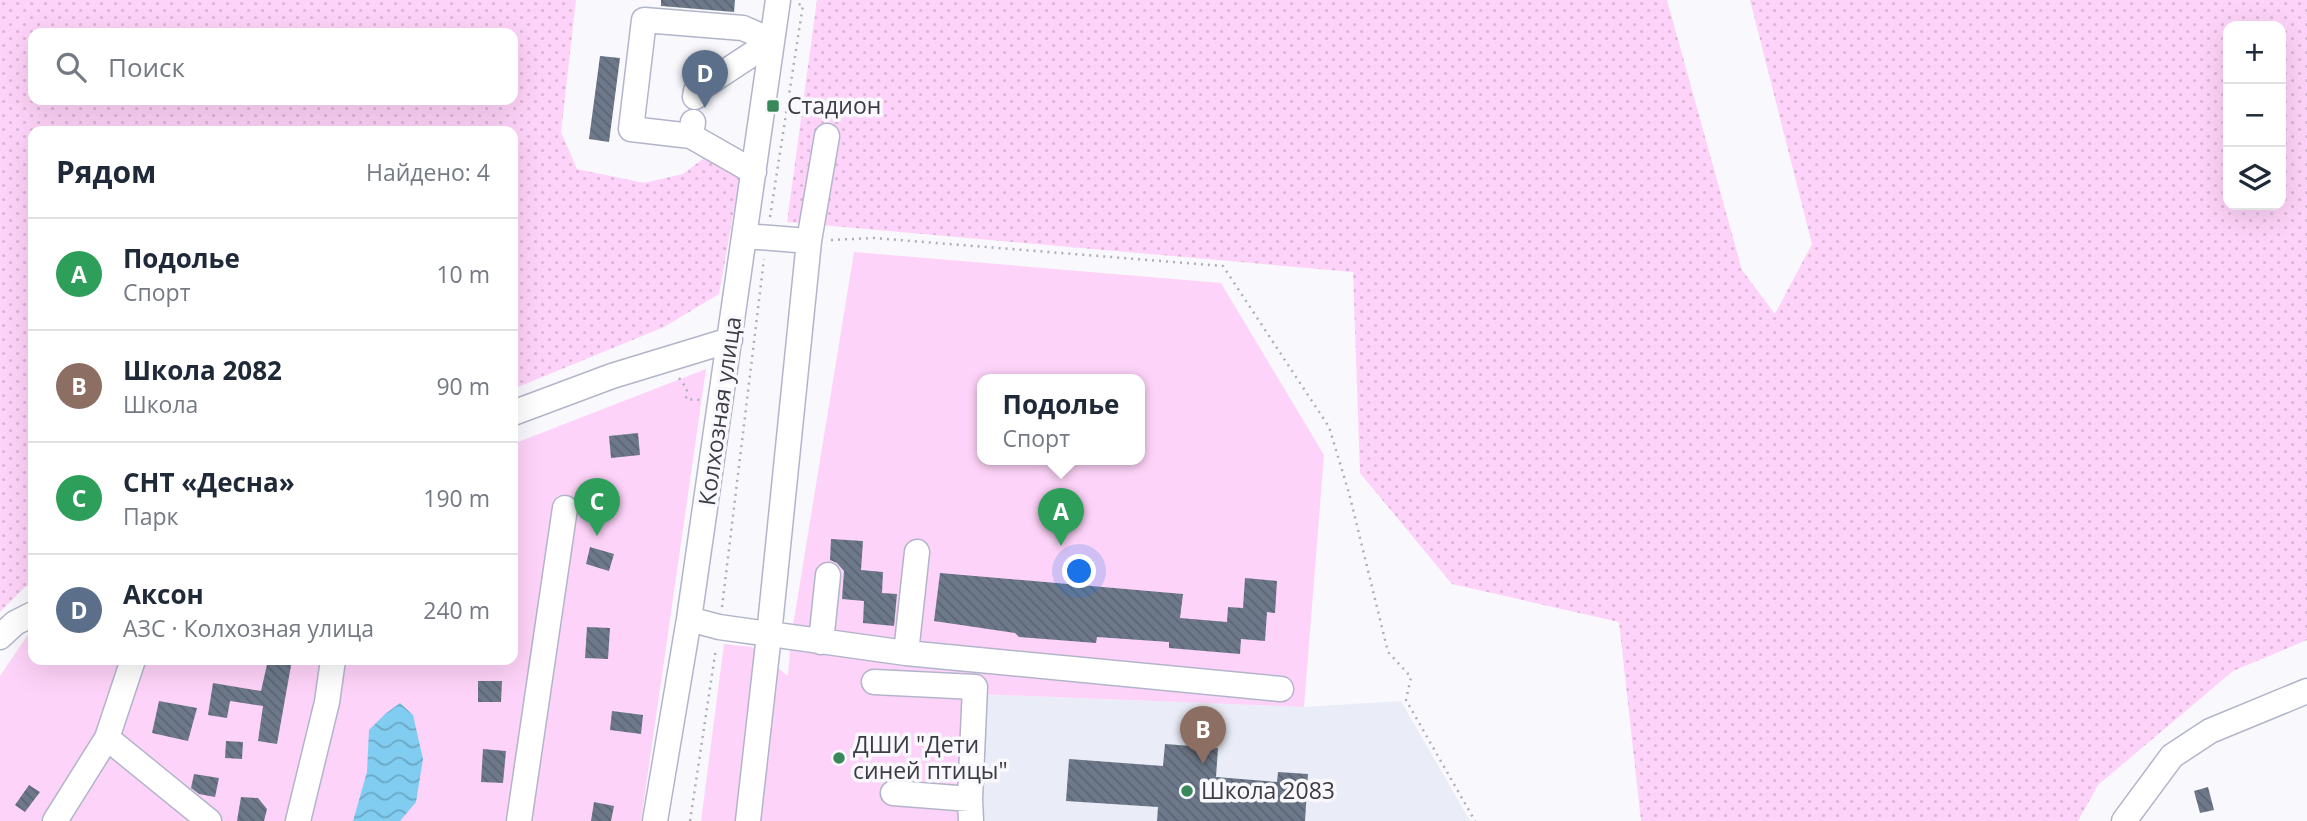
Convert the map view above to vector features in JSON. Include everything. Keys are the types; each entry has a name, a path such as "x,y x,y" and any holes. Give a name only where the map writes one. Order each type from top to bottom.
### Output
{"street":[{"name":"Колхозная улица","path":"655,821 689,619 730,340 755,237 754,172 778,0"},
{"path":"754,172 692,129 631,129 644,20 743,28 772,41"},
{"path":"695,97 696,90 772,41"},
{"path":"748,821 809,241 827,136"},
{"path":"755,237 809,241"},
{"path":"518,411 612,376 730,340"},
{"path":"519,821 565,508"},
{"path":"906,653 918,552"},
{"path":"821,642 828,575"},
{"path":"0,637 28,617"},
{"path":"689,619 769,635 906,653 1281,689"},
{"path":"55,821 107,738 131,665"},
{"path":"298,821 327,702 332,665"},
{"path":"874,682 975,687 970,810 893,793"},
{"path":"2124,821 2172,757 2210,731 2307,691"},
{"path":"107,738 209,821"}],"path":[{"path":"690,821 719,627 755,237 803,5 778,0"},
{"path":"809,241 874,238 1223,266 1329,427 1349,493 1388,652 1411,677 1406,700 1475,821"}],"shaded area":[{"path":"0,0 576,0 561,132 577,169 644,183 683,174 704,158 740,176 719,294 664,327 518,387 518,126 28,126 28,586 0,612"},
{"path":"817,0 1667,0 1742,270 1775,314 1812,244 1750,0 2307,0 2307,640 2233,671 2098,785 2078,821 1641,821 1619,622 1452,584 1360,473 1353,272 787,222"},
{"path":"854,252 1221,283 1324,455 1304,707 976,694 964,821 701,821 724,644 752,647 788,676 791,638"},
{"path":"706,369 641,821 0,821 0,676 28,634 28,665 518,665 518,442"},
{"path":"975,694 1304,707 1401,701 1470,821 964,821"}],"water":[{"path":"400,703 413,715 423,759 416,802 400,821 353,821 367,772 369,730"}],"building":[{"path":"661,0 735,0 734,12 661,6"},
{"path":"600,56 620,58 609,142 589,139"},
{"path":"638,433 640,455 611,458 609,436"},
{"path":"831,539 863,541 861,570 883,572 882,593 897,594 894,626 863,623 864,601 842,599 844,571 830,560"},
{"path":"590,547 614,554 609,571 586,564"},
{"path":"940,573 1183,594 1180,618 1227,622 1228,607 1243,608 1245,578 1277,581 1275,613 1267,612 1265,641 1241,639 1240,654 1169,648 1169,642 1097,637 1096,643 1019,637 1015,633 934,621"},
{"path":"587,627 610,628 608,659 585,658"},
{"path":"267,665 291,665 277,744 258,741 263,706 230,701 227,718 208,715 213,683 261,691"},
{"path":"478,681 502,681 501,702 478,702"},
{"path":"159,701 197,708 188,741 152,733"},
{"path":"612,711 643,715 641,734 610,730"},
{"path":"226,741 243,742 242,759 225,758"},
{"name":"Школа 2083","path":"1165,744 1218,748 1216,777 1277,782 1278,772 1308,774 1305,821 1157,821 1158,807 1066,801 1069,759 1163,766"},
{"path":"483,749 506,751 503,783 481,782"},
{"path":"194,774 219,778 215,797 199,794 191,788"},
{"path":"29,785 40,792 25,812 15,805"},
{"path":"2208,787 2214,810 2200,813 2194,791"},
{"path":"241,797 258,798 267,809 264,821 237,821"},
{"path":"594,802 614,806 611,821 591,821"}],"place":[{"name":"Стадион","path":"773,106"},
{"name":"Аксон","path":"705,108"},
{"name":"СНТ «Десна»","path":"597,536"},
{"name":"Подолье","path":"1061,546"},
{"name":"ДШИ \"Дети синей птицы\"","path":"839,758"},
{"name":"Школа 2082","path":"1203,764"},
{"name":"Школа 2083","path":"1187,791"}]}
